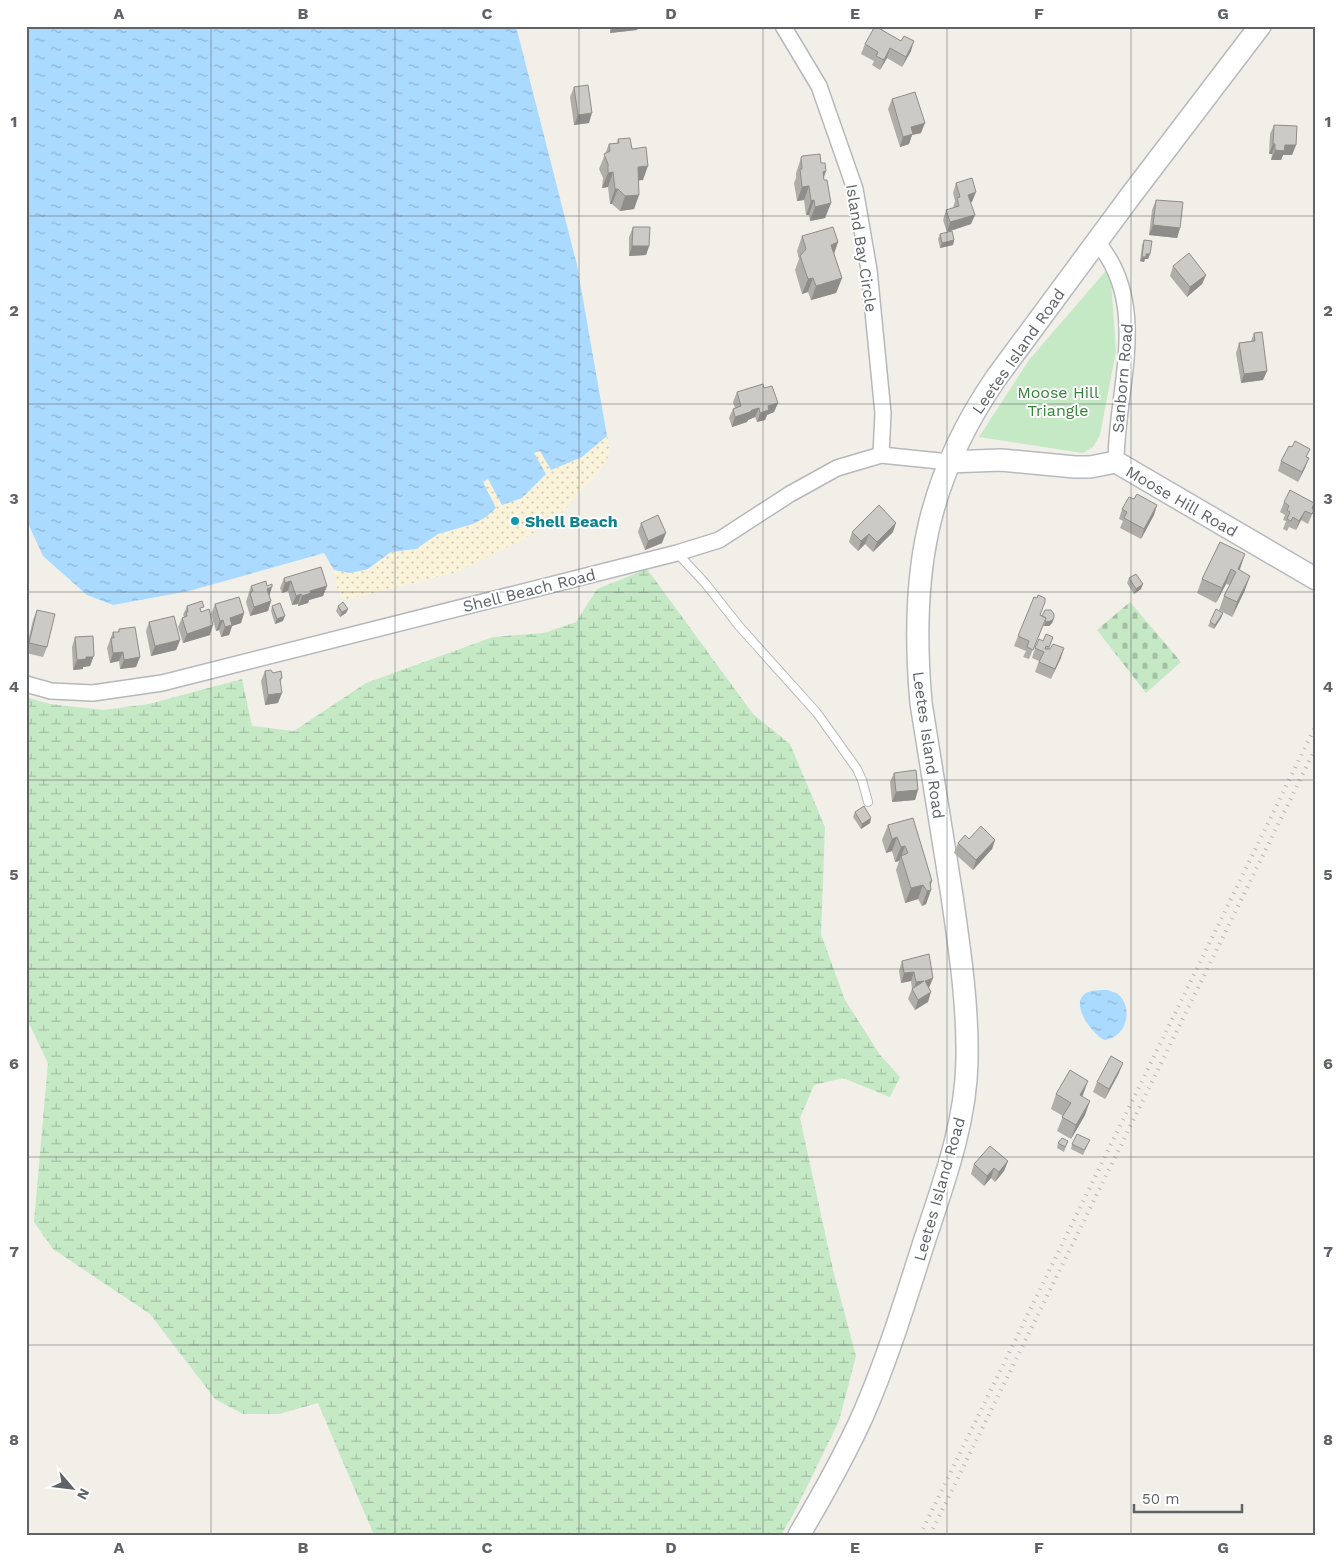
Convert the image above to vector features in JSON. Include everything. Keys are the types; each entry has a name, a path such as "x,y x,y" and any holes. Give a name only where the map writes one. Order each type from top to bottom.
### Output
{"main road":[{"name":"Leetes Island Road","path":"799,1535 845,1453 864,1414 891,1344 947,1169 959,1125 965,1089 967,1029 964,976 922,711 917,662 918,595 923,554 937,493 962,432 980,401 1016,348 1260,26"},
{"name":"Moose Hill Road","path":"949,462 1001,460 1075,467 1090,467 1116,462 1316,578"}],"street":[{"name":"Island Bay Circle","path":"783,26 819,86 855,189 871,289 883,413 881,455"},
{"name":"Sanborn Road","path":"1096,242 1106,253 1114,268 1124,298 1128,323 1127,358 1118,422 1116,462"},
{"name":"Shell Beach Road","path":"26,684 51,691 93,693 162,683 677,553 719,540 790,494 838,468 881,455 949,462"}],"lane":[{"path":"677,553 817,713 857,769 868,802"}],"green space":[{"name":"Moose Hill Triangle","path":"1110,266 1116,351 1100,435 1093,447 1083,453 979,437 1029,360"},
{"path":"647,569 753,714 790,744 825,827 821,934 845,1000 880,1055 900,1077 890,1097 843,1078 814,1085 800,1118 833,1270 856,1356 839,1421 794,1513 781,1535 374,1535 318,1403 279,1414 243,1414 215,1399 150,1314 53,1249 34,1222 48,1063 26,1017 26,697 50,704 103,710 149,704 242,679 252,726 294,731 366,683 493,637 544,633 576,622 597,589"},
{"path":"1130,602 1181,662 1146,693 1097,630"}],"sand":[{"name":"Shell Beach","path":"607,436 610,450 606,463 563,512 523,540 457,572 363,596 347,599 341,597 334,570 350,573 368,569 391,551 416,549 438,534 473,524 486,517 483,482 489,479 502,505 534,453 539,450 551,470 582,457"}],"water":[{"path":"26,26 516,26 577,265 607,436 582,457 551,470 540,451 534,453 546,474 522,498 502,505 488,479 483,482 496,508 486,517 473,524 438,534 416,549 391,552 368,569 350,573 334,570 324,553 189,591 113,605 87,595 43,556 26,519"},
{"path":"1108,990 1118,994 1124,1001 1127,1015 1118,1034 1104,1040 1088,1025 1081,1010 1080,1002 1082,996 1088,992"}],"building":[{"path":"875,26 901,41 904,36 914,41 906,57 890,48 884,60 876,56 878,52 865,44"},
{"path":"588,85 592,113 578,115 574,87"},
{"path":"915,92 925,123 911,127 913,134 903,137 892,99"},
{"path":"1274,125 1297,126 1296,145 1285,145 1284,151 1275,150 1275,144 1273,144"},
{"path":"630,138 632,149 646,147 648,166 638,167 639,195 625,196 618,189 615,189 613,172 608,173 608,164 604,154 610,151 609,144 619,143 618,139"},
{"path":"820,154 821,163 825,163 824,180 827,180 831,203 815,207 814,200 811,201 809,186 802,187 801,158 802,156"},
{"path":"972,178 976,192 968,195 975,215 950,222 946,210 959,206 957,198 960,197 956,183"},
{"path":"1156,200 1183,202 1180,228 1153,225"},
{"path":"633,227 650,227 649,246 632,246"},
{"path":"833,227 838,242 831,245 842,278 816,286 813,278 808,279 800,256 806,249 802,236"},
{"path":"952,231 954,240 942,243 940,234"},
{"path":"1144,240 1152,241 1150,254 1142,257"},
{"path":"1189,253 1206,275 1190,287 1173,266"},
{"path":"1262,332 1267,371 1244,374 1239,343 1255,341 1254,333"},
{"path":"763,384 764,388 772,386 778,403 768,406 769,410 760,413 759,408 735,417 733,409 741,406 737,392"},
{"path":"1295,441 1310,449 1306,457 1309,458 1302,472 1281,461 1289,446 1292,447"},
{"path":"1290,490 1314,503 1312,514 1305,511 1299,521 1293,517 1291,521 1287,519 1290,512 1287,510 1289,506 1284,502"},
{"path":"1137,494 1157,505 1144,529 1124,518 1127,512 1122,509 1129,497 1134,499"},
{"path":"879,505 896,523 877,542 869,534 861,541 852,532"},
{"path":"658,515 666,533 648,541 641,523"},
{"path":"1220,542 1245,554 1238,569 1250,576 1237,602 1224,596 1236,572 1231,569 1222,588 1202,579"},
{"path":"321,567 327,586 310,591 311,593 302,596 301,594 296,596 291,581 285,583 284,578"},
{"path":"1136,574 1143,584 1136,589 1129,578"},
{"path":"266,581 267,586 272,584 272,587 267,589 271,601 254,607 250,593 253,591 251,586"},
{"path":"1038,595 1045,598 1040,615 1046,618 1033,650 1027,647 1029,641 1018,636 1034,597 1037,598"},
{"path":"239,597 244,613 230,618 232,625 225,627 223,620 220,621 215,604"},
{"path":"202,601 204,607 200,608 201,612 209,609 213,625 187,634 182,618 187,616 187,606"},
{"path":"343,602 348,609 342,612 338,606"},
{"path":"280,603 285,616 277,619 272,606"},
{"path":"1216,609 1223,613 1215,625 1210,622"},
{"path":"37,610 55,614 47,647 29,643"},
{"path":"1045,610 1051,610 1054,614 1054,618 1051,621 1046,622 1046,618 1042,616"},
{"path":"174,616 180,640 155,646 149,622"},
{"path":"135,627 140,657 124,660 123,652 113,653 111,638 114,638 113,632 119,632 119,629"},
{"path":"1046,634 1053,637 1049,647 1046,646 1045,649 1050,649 1053,644 1064,648 1055,669 1039,662 1044,652 1035,648 1039,639 1043,641"},
{"path":"93,636 93,657 77,660 75,637"},
{"path":"271,670 273,673 281,671 282,693 268,695 265,671"},
{"path":"916,770 918,790 896,792 894,773"},
{"path":"864,806 871,818 862,824 855,812"},
{"path":"913,818 932,881 930,882 931,890 927,891 923,885 911,888 901,856 908,853 905,846 901,847 897,837 892,839 888,825"},
{"path":"981,826 995,840 976,860 958,843 965,835 969,839"},
{"path":"929,954 933,978 925,981 931,992 918,1000 912,989 924,981 916,982 914,972 904,973 902,961"},
{"path":"1111,1056 1123,1063 1109,1089 1097,1082"},
{"path":"1070,1070 1088,1081 1080,1095 1090,1101 1076,1125 1062,1117 1071,1103 1056,1094"},
{"path":"1077,1134 1090,1140 1084,1150 1072,1144"},
{"path":"1062,1138 1068,1141 1065,1147 1058,1143"},
{"path":"990,1146 1008,1161 999,1172 994,1168 987,1176 974,1164"}],"railway":[{"path":"920,1535 1316,725"},
{"path":"930,1535 1316,747"}],"place":[{"name":"Shell Beach","path":"515,521"}]}
